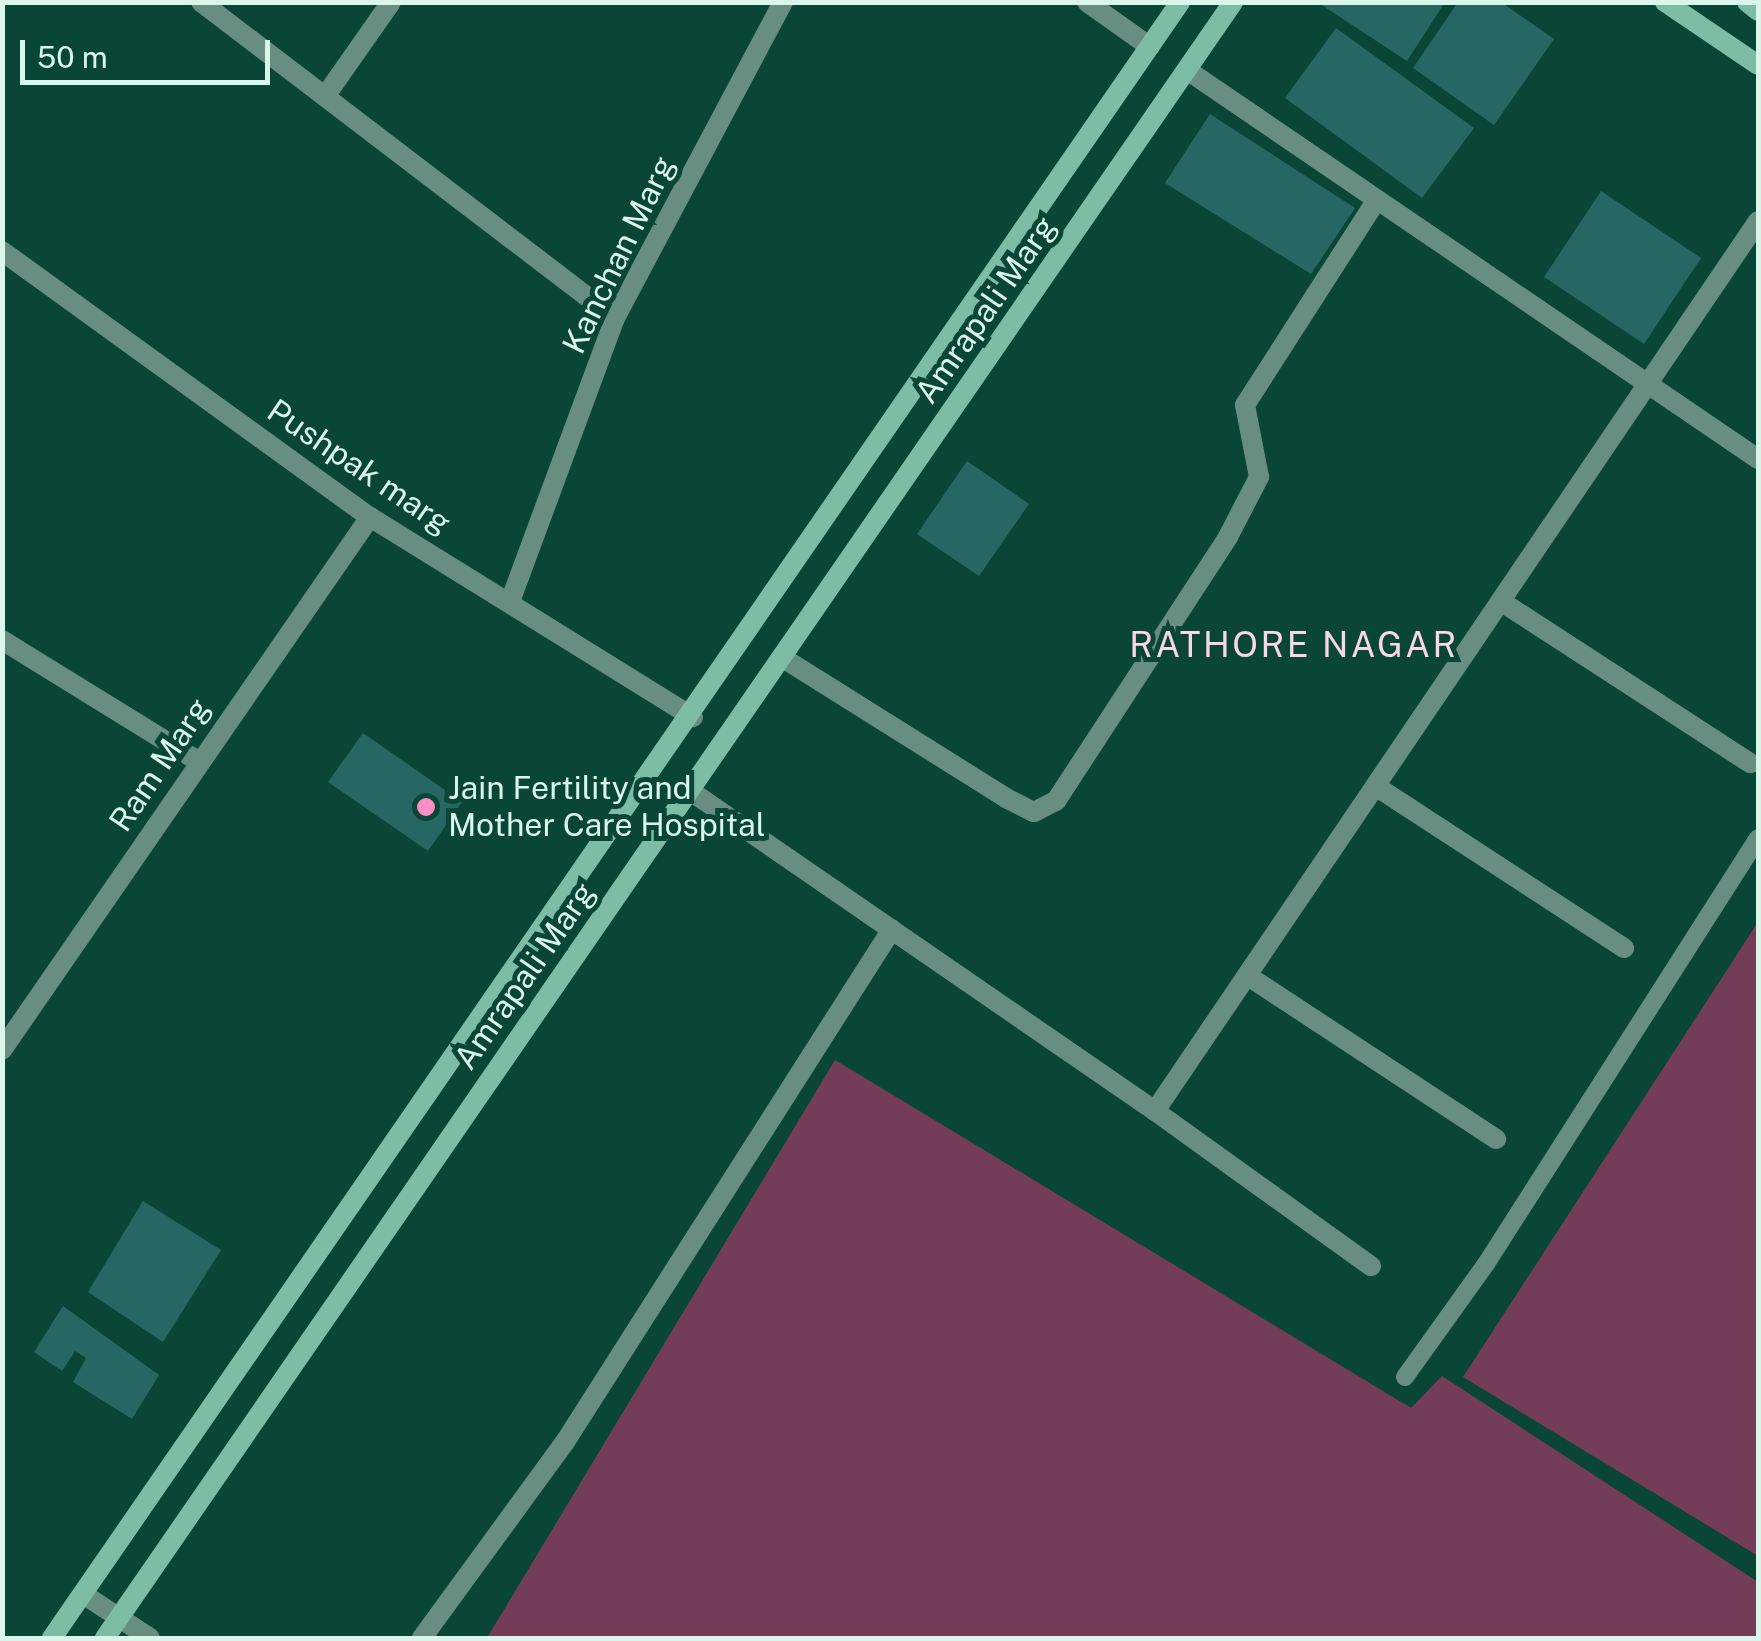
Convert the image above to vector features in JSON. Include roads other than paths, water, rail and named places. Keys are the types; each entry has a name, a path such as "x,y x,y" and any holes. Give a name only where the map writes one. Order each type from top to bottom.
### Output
{"street":[{"path":"201,2 615,318"},
{"path":"326,95 391,2"},
{"name":"Kanchan Marg","path":"512,600 615,318 783,2"},
{"path":"1087,2 1150,47"},
{"name":"Amrapali Marg","path":"52,1638 693,717 1180,2"},
{"name":"Amrapali Marg","path":"105,1638 1233,2"},
{"path":"1665,2 1758,65"},
{"path":"1746,2 1758,11"},
{"path":"1187,70 1374,204 1648,382 1758,459"},
{"path":"782,658 1006,798 1034,812 1056,801 1228,537 1258,477 1245,405 1374,204"},
{"path":"1155,1112 1758,221"},
{"name":"Pushpak marg","path":"2,251 370,517 512,600 693,717"},
{"name":"Ram Marg","path":"2,1050 370,517"},
{"path":"1502,602 1750,763"},
{"path":"2,640 198,761"},
{"path":"693,717 726,738"},
{"path":"1378,787 1624,948"},
{"path":"689,790 1371,1266"},
{"path":"422,1638 565,1442 892,929"},
{"path":"1248,976 1496,1140"},
{"path":"83,1594 150,1638"}],"lane":[{"path":"1405,1377 1486,1264 1758,838"}],"place":[{"name":"Jain Fertility and Mother Care Hospital","path":"426,807"}],"district":[{"name":"RATHORE NAGAR","path":"1294,645"}]}
